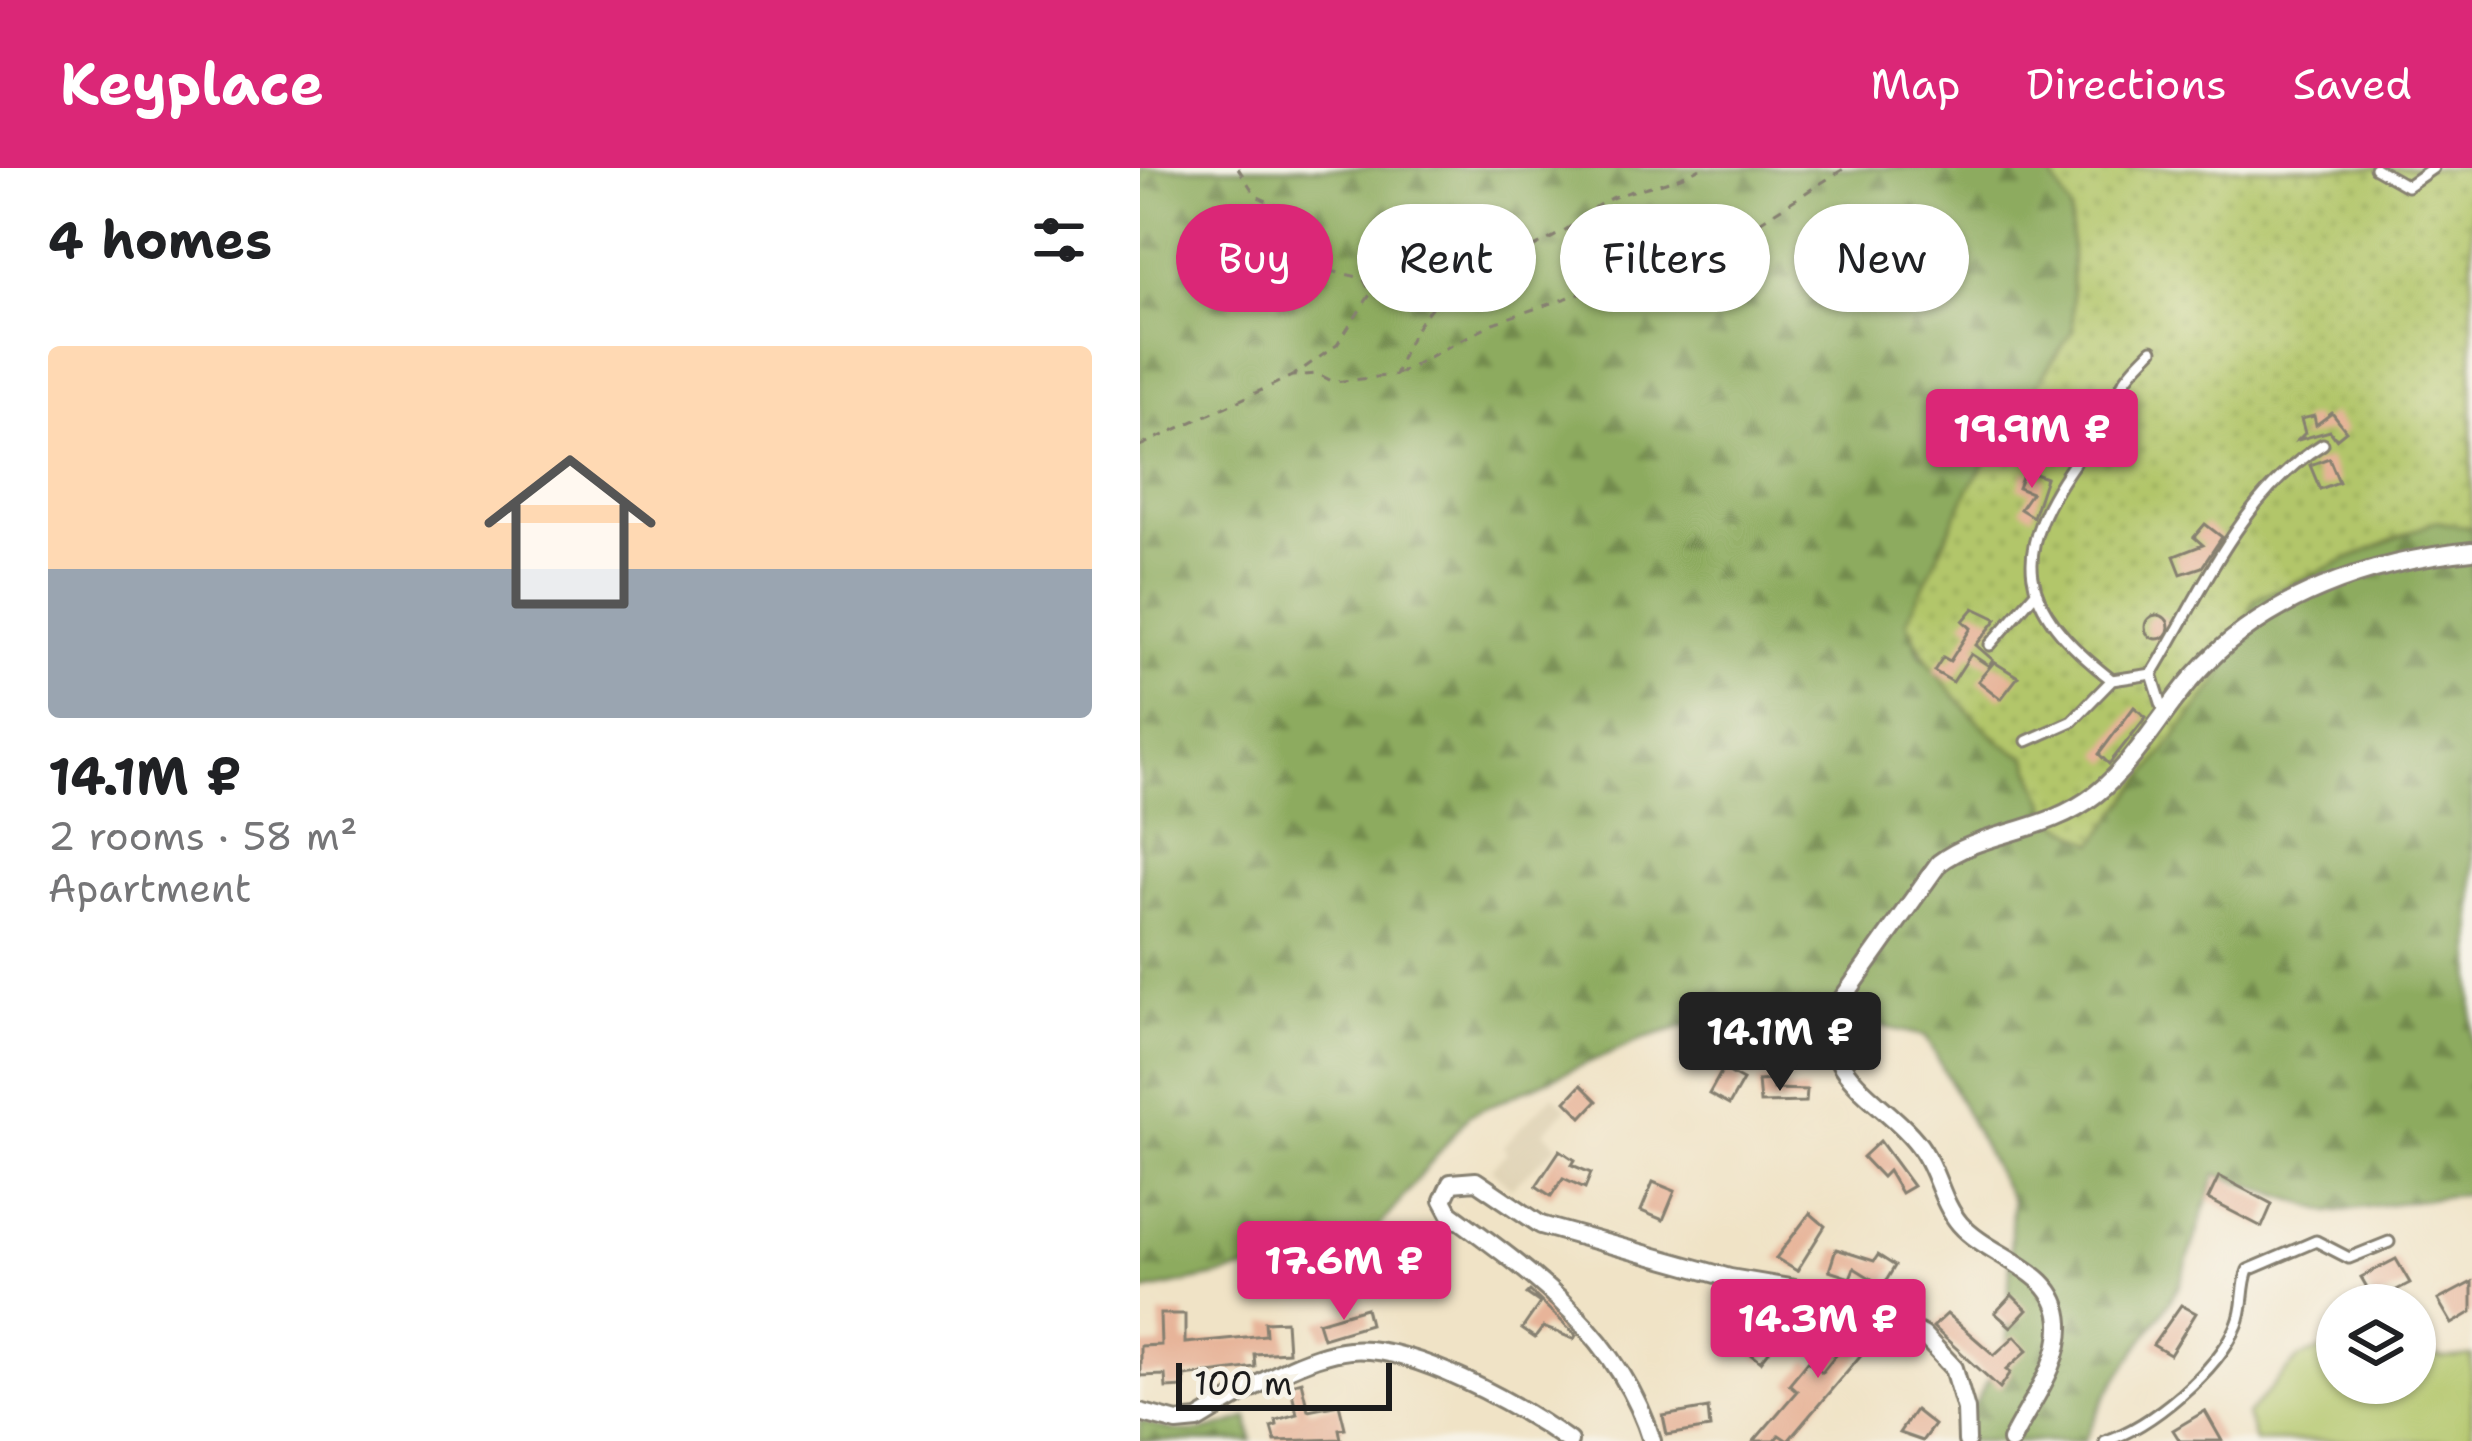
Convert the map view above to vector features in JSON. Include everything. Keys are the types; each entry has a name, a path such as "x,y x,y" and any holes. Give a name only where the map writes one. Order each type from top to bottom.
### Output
{"street":[{"path":"2012,1441 2058,1344 2055,1299 2040,1280 1961,1226 1919,1145 1859,1089 1840,1063 1829,1026 1844,990 1939,862 1953,852 2027,832 2071,812 2116,776 2164,712 2223,646 2313,592 2387,564 2472,551"},
{"path":"1652,1441 1618,1366 1593,1333 1552,1291 1450,1213 1443,1200 1450,1183 1476,1181 1530,1218 1560,1231 1730,1278 1831,1295 1882,1314 1923,1335 1954,1368 1966,1409 1967,1441"},
{"path":"1140,1412 1177,1422 1198,1420 1310,1362 1344,1350 1379,1349 1528,1411 1569,1441"}],"lane":[{"path":"2375,168 2407,186 2432,168"},
{"path":"2111,680 2074,650 2036,592 2031,559 2038,524 2080,454 2112,422 2116,396 2129,374 2152,350"},
{"path":"2164,712 2152,674 2257,500 2290,464 2323,444"},
{"path":"1990,646 2036,592"},
{"path":"2027,741 2072,721 2111,680 2152,674"},
{"path":"2104,1441 2192,1386 2223,1352 2242,1310 2248,1270 2260,1260 2316,1241 2349,1258 2389,1243"}],"path":[{"path":"1140,446 1292,376 1336,345 1370,293 1363,278 1288,262 1289,211 1256,196 1238,168"},
{"path":"1395,375 1411,329 1451,285 1559,234 1609,199 1678,180 1700,168"},
{"path":"1292,376 1318,374 1334,382 1395,375 1493,323 1620,280 1688,267 1845,168"}],"shaded area":[{"path":"1553,1095 1567,1108 1544,1132 1558,1145 1511,1188 1491,1169 1507,1152 1503,1146"}],"green space":[{"path":"1140,168 2047,168 2071,210 2073,330 1907,621 1919,653 2026,757 2053,820 2218,681 2255,599 2436,521 2472,528 2472,1193 2330,1212 2216,1174 2180,1285 2106,1396 2084,1441 1954,1441 2007,1347 2012,1202 1926,1036 1769,1002 1644,1038 1469,1115 1375,1232 1273,1264 1140,1292"},
{"path":"2047,168 2472,168 2472,528 2436,521 2255,599 2218,681 2094,844 2053,820 2026,757 1993,735 1957,699 1907,621 1969,488 2073,330 2071,210"},
{"path":"2316,1352 2316,1404 2436,1404 2436,1357 2472,1356 2472,1441 2255,1441 2247,1415 2300,1357"},
{"path":"1248,1417 1252,1441 1140,1441 1140,1420 1168,1430 1194,1432"}],"building":[{"path":"2332,413 2346,431 2336,439 2330,431 2298,440 2305,433 2301,419 2314,416 2316,425"},
{"path":"2329,458 2339,482 2320,489 2310,465"},
{"path":"2025,470 2046,478 2033,517 2020,509 2031,493 2018,488"},
{"path":"2205,524 2222,537 2202,567 2181,574 2174,556 2203,545 2194,537"},
{"path":"1974,608 1997,619 1976,645 1993,660 1989,666 1971,654 1953,682 1934,671 1943,657 1950,661 1971,628 1963,621"},
{"path":"2157,615 2166,618 2166,636 2157,639 2148,636 2145,627 2148,618"},
{"path":"1994,662 2018,677 2001,699 1978,681"},
{"path":"2134,707 2146,717 2109,764 2099,754"},
{"path":"1808,1001 1819,1019 1769,1048 1756,1030"},
{"path":"1723,1069 1743,1080 1729,1105 1709,1094"},
{"path":"1772,1080 1773,1089 1807,1090 1806,1102 1760,1103 1758,1081"},
{"path":"1581,1085 1597,1101 1582,1117 1566,1101"},
{"path":"1880,1141 1913,1186 1901,1193 1888,1171 1882,1177 1863,1157"},
{"path":"1560,1150 1575,1160 1572,1165 1591,1173 1585,1188 1563,1178 1551,1196 1536,1186"},
{"path":"2219,1176 2272,1204 2262,1227 2208,1199"},
{"path":"1653,1182 1675,1191 1663,1220 1641,1211"},
{"path":"1810,1213 1825,1226 1797,1271 1776,1258"},
{"path":"1836,1249 1874,1261 1878,1255 1895,1266 1883,1286 1854,1268 1850,1278 1829,1271"},
{"path":"2396,1259 2410,1283 2365,1284 2361,1277"},
{"path":"2472,1282 2472,1312 2452,1324 2438,1300"},
{"path":"1530,1291 1576,1335 1574,1339 1543,1327 1535,1338 1522,1329 1540,1303 1527,1294"},
{"path":"2012,1295 2027,1310 2011,1327 1995,1313"},
{"path":"2181,1305 2196,1313 2170,1355 2153,1345"},
{"path":"1366,1308 1370,1324 1323,1338 1318,1322"},
{"path":"1765,1309 1788,1328 1761,1362 1737,1343"},
{"path":"1839,1312 1876,1337 1788,1441 1779,1435 1774,1441 1754,1441 1797,1391 1789,1384 1808,1361 1822,1372 1846,1342 1827,1327"},
{"path":"1160,1314 1185,1314 1185,1343 1266,1335 1265,1322 1286,1321 1288,1352 1254,1354 1255,1367 1184,1376 1184,1387 1166,1388 1165,1375 1140,1376 1140,1346 1161,1345"},
{"path":"1947,1314 1994,1355 2015,1336 2028,1350 2007,1369 2011,1372 2000,1388 1933,1327"},
{"path":"1301,1381 1308,1410 1339,1404 1345,1428 1339,1429 1341,1439 1275,1441 1271,1427 1277,1425 1276,1420 1297,1414 1290,1384"},
{"path":"1708,1408 1710,1428 1667,1435 1663,1416"},
{"path":"1915,1410 1934,1425 1922,1441 1899,1433"},
{"path":"2205,1411 2222,1441 2180,1441 2173,1430"}]}
